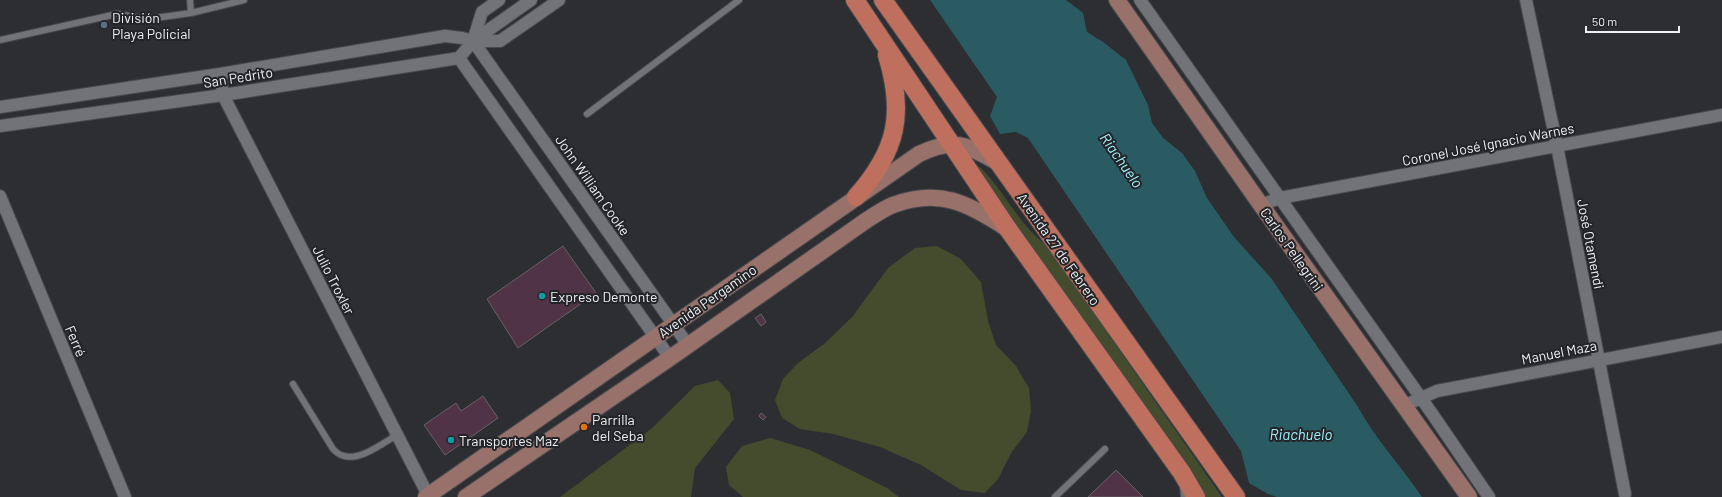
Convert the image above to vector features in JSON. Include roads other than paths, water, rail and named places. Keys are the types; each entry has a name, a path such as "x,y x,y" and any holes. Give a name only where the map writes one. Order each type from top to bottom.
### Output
{"main road":[{"name":"Avenida 27 de Febrero","path":"855,0 1008,229 1182,473 1196,497"},
{"name":"Avenida 27 de Febrero","path":"883,0 1236,497"},
{"name":"Carlos Pellegrini","path":"1121,5 1469,497"},
{"path":"856,197 872,179 884,158 893,135 896,111 895,87 882,39"},
{"name":"Avenida Pergamino","path":"428,496 919,154 932,148 952,144 978,151 998,162"},
{"name":"Avenida Pergamino","path":"466,497 670,358 864,222 892,205 930,197 946,199 962,203 978,210 1008,229"}],"street":[{"path":"473,41 482,12 499,0"},
{"path":"531,0 473,41 458,58 670,358"},
{"name":"San Pedrito","path":"0,106 220,74 444,36 473,41 500,41 559,0"},
{"path":"1121,5 1143,0"},
{"name":"Carlos Pellegrini","path":"1143,0 1489,497"},
{"name":"José Otamendi","path":"1526,0 1557,146 1625,494"},
{"name":"John William Cooke","path":"473,41 688,345"},
{"name":"San Pedrito","path":"0,126 223,95 458,58"},
{"name":"Julio Troxler","path":"220,74 223,95 428,496"},
{"name":"Coronel José Ignacio Warnes","path":"1261,205 1280,198 1722,115"},
{"name":"Ferré","path":"0,196 125,497"},
{"name":"Manuel Maza","path":"1404,406 1437,391 1598,359 1722,337"}],"lane":[{"path":"190,0 191,13"},
{"path":"0,40 117,14 141,18 155,18 191,13 244,0"},
{"path":"587,114 739,0"},
{"path":"293,384 333,449 341,456 356,456 369,452 397,435"},
{"path":"1055,497 1106,449"},
{"path":"1182,473 1184,497"}],"water":[{"name":"Riachuelo","path":"930,0 1066,0 1083,13 1087,32 1103,42 1126,60 1148,105 1152,123 1163,138 1182,153 1195,171 1207,198 1234,237 1271,278 1373,431 1422,497 1277,497 1268,494 1249,483 1241,451 1028,138 1016,132 1000,134 990,116 997,97"}],"place":[{"name":"División Playa Policial","path":"104,25"},
{"name":"Expreso Demonte","path":"542,296"},
{"name":"Parrilla del Seba","path":"584,427"},
{"name":"Transportes Maz","path":"451,440"}]}
